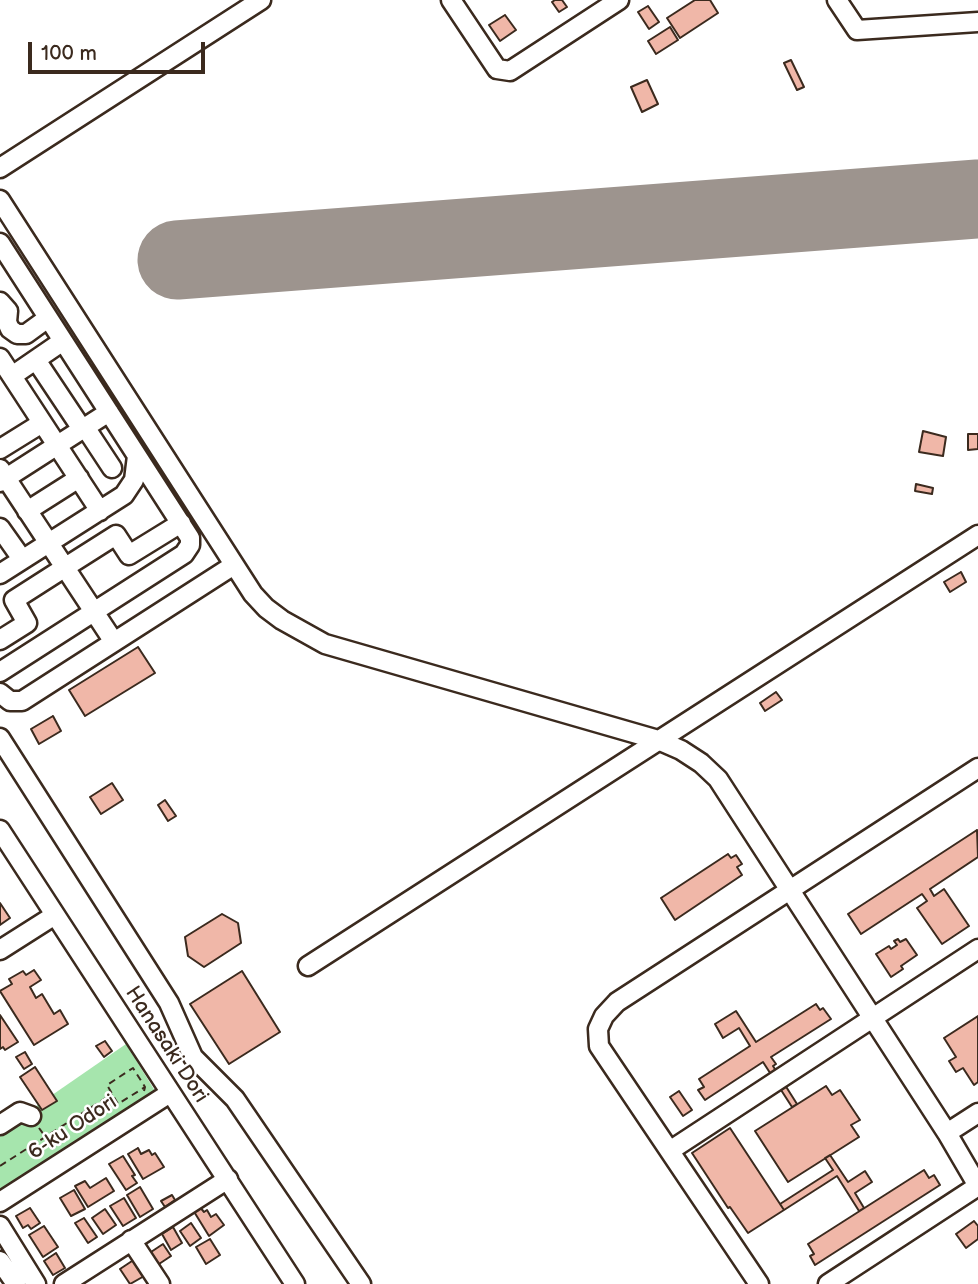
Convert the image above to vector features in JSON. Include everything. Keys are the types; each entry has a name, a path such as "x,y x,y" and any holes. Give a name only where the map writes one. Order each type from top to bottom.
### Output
{"street":[{"path":"0,168 261,0"},
{"path":"451,0 497,69 510,71 619,0"},
{"path":"843,2 857,30 978,22"},
{"path":"0,200 253,594 282,620 325,644 658,740 681,750 701,763 718,779 947,1133 978,1186 828,1284"},
{"path":"0,243 8,263 48,318 190,538 190,545 184,554 0,672"},
{"path":"0,302 8,311 7,322 10,329 17,334 26,334 48,318"},
{"path":"12,376 63,341"},
{"path":"0,358 100,511"},
{"path":"36,360 83,428 96,457 112,468"},
{"path":"109,412 2,477 114,642"},
{"path":"0,449 14,432 43,423"},
{"path":"0,574 124,495 134,480 137,456"},
{"path":"27,511 79,478"},
{"path":"0,640 27,623 14,600 116,535 129,555 181,523"},
{"path":"0,528 22,559"},
{"path":"308,966 978,535"},
{"path":"0,693 10,701 22,701 234,565"},
{"path":"0,738 169,1003 193,1057 235,1099 360,1284"},
{"path":"759,1284 599,1046 598,1029 604,1016 617,1002 790,890 975,776"},
{"name":"Hanasaki Dori","path":"0,830 295,1284"},
{"path":"0,950 55,915"},
{"path":"671,1150 978,949"},
{"name":"6-ku Odori","path":"0,1202 170,1093"},
{"path":"0,1125 20,1112 31,1115"},
{"path":"947,1133 978,1113"},
{"path":"64,1284 228,1180"},
{"path":"0,1226 36,1284"},
{"path":"131,1240 160,1284"},
{"path":"0,1261 16,1284"}],"path":[{"path":"133,1068 145,1087 118,1104 107,1085 133,1068"},
{"path":"145,1087 141,1098 148,1107"},
{"path":"0,1166 112,1094"},
{"path":"31,1115 63,1161"}],"green space":[{"path":"126,1044 160,1099 0,1202 0,1131"}],"building":[{"path":"562,0 567,7 559,12 552,2"},
{"path":"695,0 710,0 718,13 680,38 667,18"},
{"path":"648,6 659,22 649,29 638,12"},
{"path":"505,15 516,30 500,41 489,25"},
{"path":"670,27 678,40 656,54 648,41"},
{"path":"791,60 804,87 797,90 784,63"},
{"path":"647,80 658,104 642,112 631,87"},
{"path":"923,431 946,437 943,456 919,452"},
{"path":"968,434 978,434 978,449 968,450"},
{"path":"916,484 933,488 932,494 915,491"},
{"path":"961,572 966,582 950,592 944,582"},
{"path":"138,647 155,673 85,716 69,690"},
{"path":"776,692 782,700 765,711 760,703"},
{"path":"53,716 61,731 39,744 31,729"},
{"path":"112,783 123,800 101,814 90,797"},
{"path":"165,800 176,816 168,821 158,805"},
{"path":"977,830 978,857 930,889 934,896 944,889 969,926 942,944 917,908 927,901 922,894 861,934 848,914"},
{"path":"728,854 731,858 736,855 742,864 737,867 742,875 675,920 661,898"},
{"path":"0,903 10,918 0,925"},
{"path":"222,914 238,923 241,943 204,967 188,956 185,937"},
{"path":"898,939 900,942 906,939 917,955 891,977 876,954 889,946 891,949 897,945 894,941"},
{"path":"34,970 41,980 30,987 36,998 42,994 54,1014 60,1010 68,1024 34,1045 0,991 12,984 9,979 23,971 26,975"},
{"path":"242,971 280,1032 229,1064 190,1004"},
{"path":"816,1004 820,1010 823,1008 831,1019 771,1057 776,1064 773,1066 797,1104 792,1107 763,1062 705,1100 698,1090 704,1087 699,1079 750,1046 739,1028 723,1038 715,1024 736,1011 756,1042"},
{"path":"0,1015 18,1042 5,1050 3,1047 0,1049"},
{"path":"978,1016 978,1082 974,1085 963,1068 956,1072 949,1061 956,1057 944,1038"},
{"path":"105,1041 112,1051 104,1057 96,1046"},
{"path":"25,1052 32,1064 24,1069 16,1057"},
{"path":"35,1067 57,1101 42,1110 20,1077"},
{"path":"826,1086 832,1095 840,1090 860,1120 851,1125 859,1137 788,1182 755,1131"},
{"path":"679,1091 692,1110 683,1116 670,1097"},
{"path":"730,1128 784,1210 748,1233 692,1153"},
{"path":"138,1148 141,1154 149,1150 152,1155 155,1153 164,1167 143,1179 128,1154"},
{"path":"830,1155 848,1182 865,1171 872,1182 855,1193 864,1208 859,1211 837,1176 784,1210 780,1204 833,1170 825,1158"},
{"path":"123,1156 137,1183 126,1190 109,1164"},
{"path":"924,1170 929,1178 934,1175 940,1185 815,1265 810,1256 814,1254 808,1244"},
{"path":"106,1178 114,1191 88,1207 75,1186 85,1181 90,1188"},
{"path":"140,1187 153,1209 140,1217 127,1195"},
{"path":"74,1190 85,1209 71,1216 60,1198"},
{"path":"172,1195 175,1200 165,1207 161,1201"},
{"path":"124,1198 136,1218 123,1226 110,1206"},
{"path":"199,1206 204,1212 207,1210 211,1217 216,1214 224,1225 209,1236 193,1210"},
{"path":"30,1208 40,1223 31,1229 28,1225 23,1228 16,1216"},
{"path":"105,1209 116,1225 103,1234 92,1218"},
{"path":"84,1218 97,1237 88,1243 75,1223"},
{"path":"974,1221 978,1226 978,1239 966,1248 956,1234"},
{"path":"191,1223 201,1238 190,1246 180,1231"},
{"path":"44,1226 58,1247 43,1257 29,1235"},
{"path":"173,1227 182,1243 171,1250 162,1234"},
{"path":"210,1239 220,1255 206,1264 196,1247"},
{"path":"163,1244 171,1256 156,1266 148,1254"},
{"path":"56,1253 65,1268 53,1275 44,1261"},
{"path":"135,1259 146,1275 130,1284 120,1269"}],"runway":[{"path":"177,260 978,199"}]}
